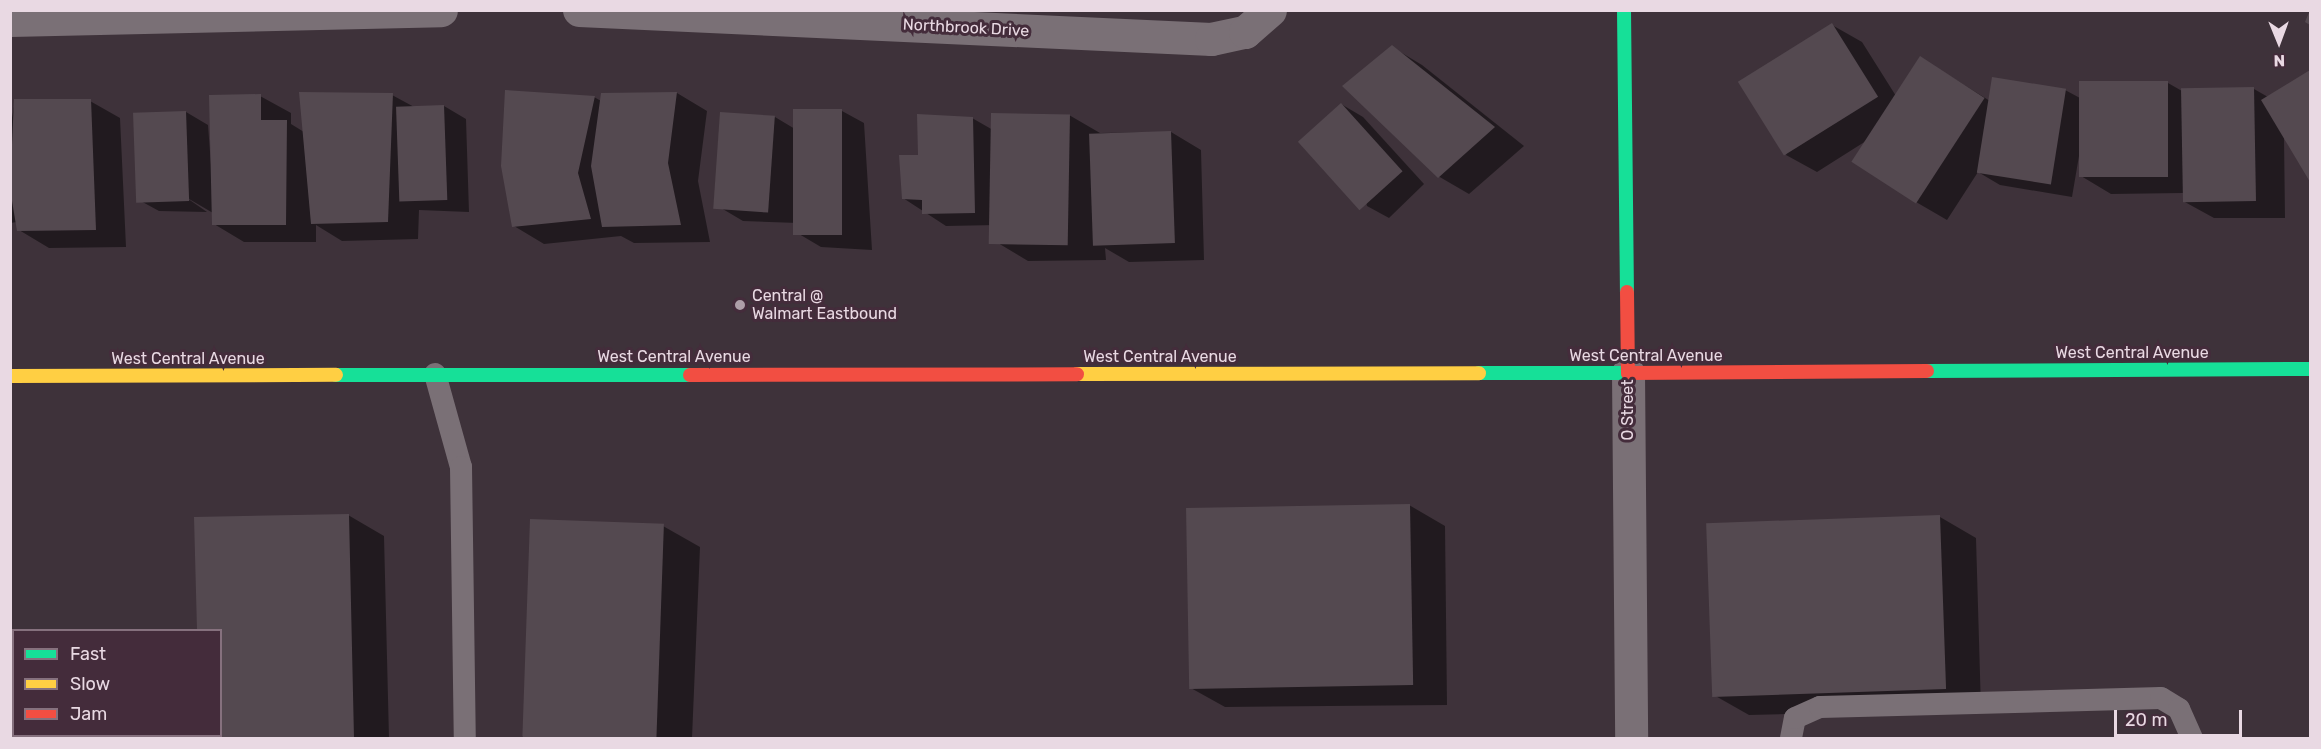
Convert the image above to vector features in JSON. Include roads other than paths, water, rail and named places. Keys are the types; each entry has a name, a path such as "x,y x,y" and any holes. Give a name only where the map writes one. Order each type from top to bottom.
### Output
{"main road":[{"name":"O Street","path":"1624,10 1628,373"},
{"name":"West Central Avenue","path":"10,376 1628,373 2310,369"}],"street":[{"path":"10,20 441,10"},
{"name":"Northbrook Drive","path":"579,10 1212,39 1245,32 1270,10"},
{"name":"O Street","path":"1628,373 1631,738"}],"lane":[{"path":"435,374 461,467 465,738"},
{"path":"1791,738 1795,718 1820,707 2161,698 2179,709 2192,738"}],"place":[{"name":"Central @ Walmart Eastbound","path":"740,305"}]}
